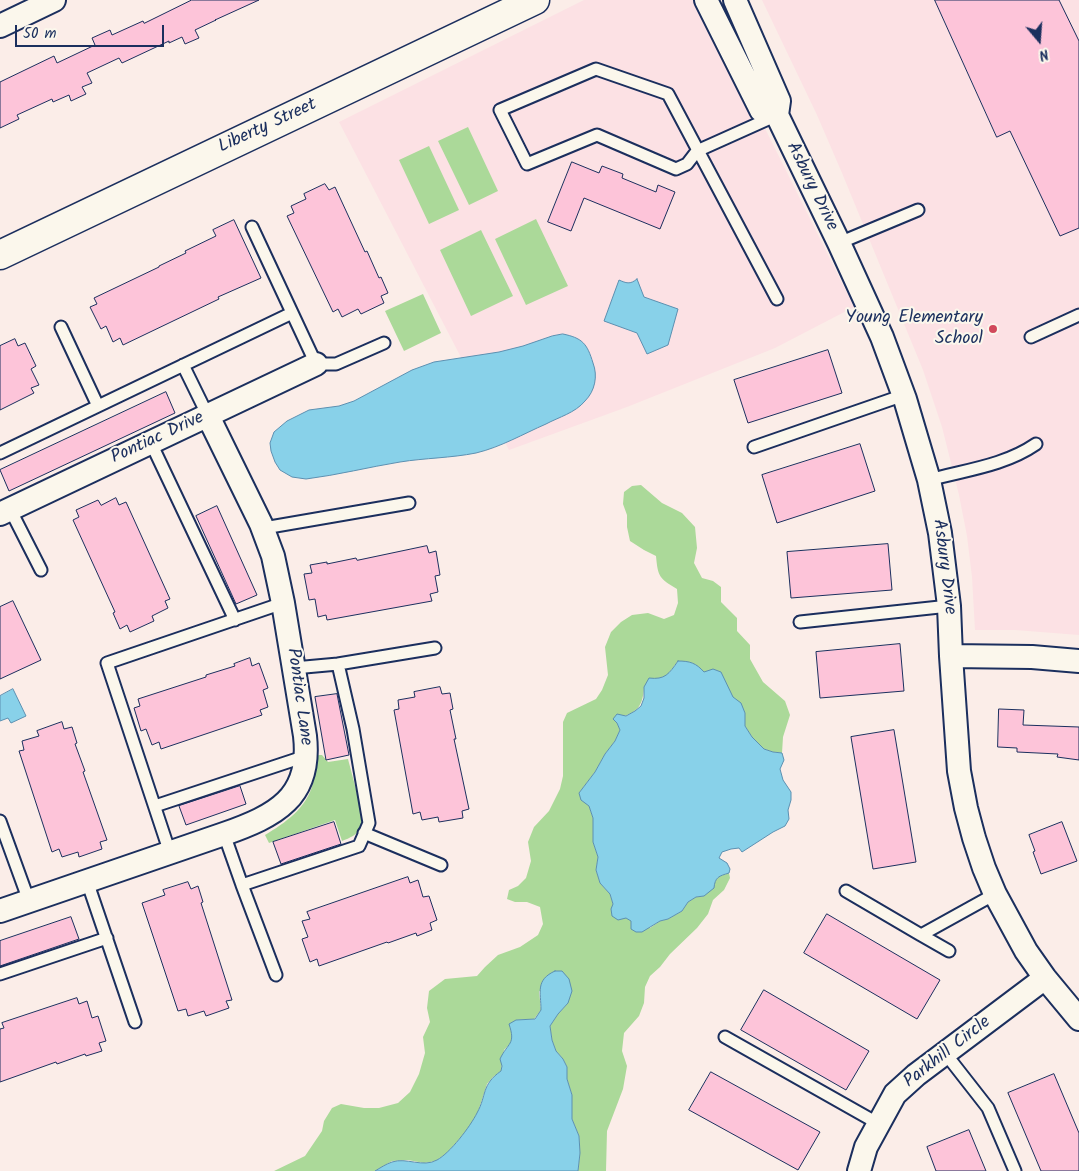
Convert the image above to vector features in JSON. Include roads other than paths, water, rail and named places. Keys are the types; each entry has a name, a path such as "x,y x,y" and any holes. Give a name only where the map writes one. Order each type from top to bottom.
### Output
{"street":[{"path":"0,26 54,0"},
{"name":"Liberty Street","path":"0,255 535,0"},
{"path":"706,0 761,110 777,115"},
{"name":"Asbury Drive","path":"735,0 778,100 777,115 882,337 904,395 928,480 940,532 949,606 959,771 974,838 984,868 1026,951 1045,978 1079,1019"},
{"name":"Pontiac Drive","path":"5,511 316,364"},
{"name":"Pontiac Lane","path":"0,911 258,822 281,807 297,788 302,776 306,756 305,736 276,567 264,528 208,416"},
{"path":"951,656 1032,657 1079,661"},
{"name":"Parkhill Circle","path":"859,1171 866,1147 895,1094 916,1075 1045,978"}],"lane":[{"path":"776,299 697,151 668,94 596,69 500,110 527,164 597,135 676,169 687,164 697,151 777,115"},
{"path":"839,244 918,210"},
{"path":"252,227 316,364 336,364 384,343"},
{"path":"0,453 292,313"},
{"path":"1031,337 1079,315"},
{"path":"61,328 98,406"},
{"path":"183,365 208,416"},
{"path":"754,447 904,395"},
{"path":"150,443 235,620"},
{"path":"928,480 1010,459 1036,444"},
{"path":"264,528 409,503"},
{"path":"5,511 41,570"},
{"path":"170,853 107,663 283,604"},
{"path":"800,622 949,606"},
{"path":"294,668 338,664 435,648"},
{"path":"242,885 358,846 369,823 353,729 338,664"},
{"path":"155,806 306,756"},
{"path":"0,821 29,901"},
{"path":"364,833 441,865"},
{"path":"224,834 276,975"},
{"path":"88,881 135,1022"},
{"path":"846,891 949,951"},
{"path":"921,935 996,894"},
{"path":"0,974 107,938"},
{"path":"725,1037 879,1124"},
{"path":"945,1053 988,1108 1015,1171"}],"water":[{"path":"637,279 644,297 678,309 668,345 647,354 637,333 604,321 619,280 628,283"},
{"path":"563,334 575,337 586,346 595,373 595,383 591,393 572,412 512,440 476,453 400,462 306,479 292,477 280,470 275,462 270,443 274,432 287,421 309,410 339,406 354,401 412,370 434,362 499,352"},
{"path":"678,661 692,663 704,672 713,669 721,672 733,697 741,703 745,713 745,726 752,737 764,749 782,753 784,760 780,769 783,780 791,792 788,810 789,819 785,826 742,852 739,848 722,852 719,858 727,863 730,869 729,873 717,879 714,888 704,896 696,897 688,902 682,911 668,919 660,921 642,932 636,932 631,929 631,921 626,918 618,920 612,916 611,909 613,904 610,894 600,883 596,870 598,857 593,842 593,818 589,806 581,800 579,793 615,741 620,730 613,719 617,714 626,716 641,706 644,698 644,687 649,678 663,677"},
{"path":"13,689 26,716 11,723 8,718 0,721 0,696"},
{"path":"555,971 562,971 569,979 572,991 568,1003 550,1026 556,1051 567,1067 567,1079 572,1095 572,1119 579,1136 578,1171 375,1171 397,1161 432,1162 442,1157 454,1146 474,1119 490,1081 501,1071 500,1059 512,1036 509,1024 516,1020 535,1019 541,1010 540,987 544,978"}],"place":[{"name":"Young Elementary School","path":"993,329"}]}
